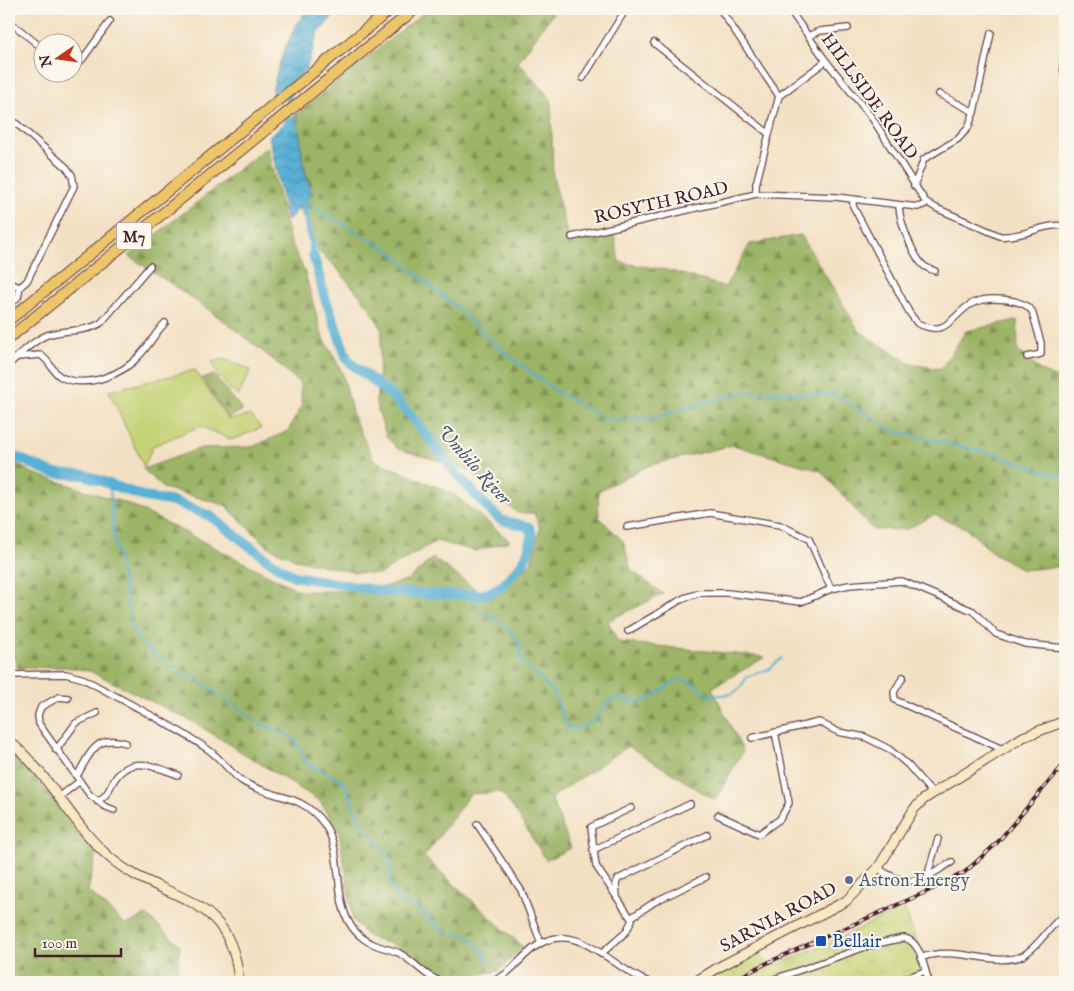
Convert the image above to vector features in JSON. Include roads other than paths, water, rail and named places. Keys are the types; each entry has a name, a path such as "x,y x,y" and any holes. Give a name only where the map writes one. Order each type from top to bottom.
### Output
{"highway":[{"name":"M7","path":"9,320 391,9"},
{"name":"M7","path":"9,338 415,9"}],"main road":[{"name":"SARNIA ROAD","path":"696,982 841,904 861,887 878,868 914,809 932,793 1002,749 1037,730 1065,721"},
{"path":"9,742 27,757 111,858 137,875 181,895 213,919 234,949 239,982"},
{"name":"SARNIA ROAD","path":"701,982 708,974"}],"street":[{"path":"583,78 626,9"},
{"path":"720,9 779,96"},
{"name":"HILLSIDE ROAD","path":"789,9 826,61 876,124 914,186 928,203 1000,236 1009,237 1050,226 1065,226"},
{"path":"9,21 32,40"},
{"path":"82,60 110,21"},
{"path":"808,36 820,31 848,28"},
{"path":"914,186 924,159 958,139 968,128 974,112 991,33"},
{"path":"654,43 768,134"},
{"path":"1065,56 1063,65 1065,78"},
{"path":"756,194 756,184 779,96 826,61"},
{"path":"939,94 974,112"},
{"path":"9,117 66,167 73,178 73,190 27,281 20,286 18,297 9,306"},
{"name":"ROSYTH ROAD","path":"572,237 756,194 836,197 918,207 928,203"},
{"path":"853,200 853,206 868,235 917,323 932,328 946,326 971,304 982,300 1020,303 1032,311 1041,343 1041,354 1027,357"},
{"path":"900,206 900,220 903,229 924,266 935,272"},
{"path":"9,364 37,340 48,334 91,328 100,323 150,266"},
{"path":"9,283 20,286"},
{"path":"18,357 40,355 62,377 74,380 95,380 113,374 135,360 165,323"},
{"path":"627,527 710,513 780,525 809,539 831,589"},
{"path":"628,631 684,598 699,593 728,593 801,602 831,589 849,585 902,581 973,611 996,634 1025,644 1065,648"},
{"path":"9,660 11,675 66,674 84,679 207,749 244,782 290,797 308,808 324,824 334,844 341,896 354,931 372,944 399,954 428,975 443,982"},
{"path":"903,678 894,692 896,700 1002,749"},
{"path":"68,698 59,698 44,705 39,710 39,724 56,750 97,801 114,810"},
{"path":"56,750 76,723 97,713"},
{"path":"752,738 819,722 838,732 865,737 899,756 932,793"},
{"path":"718,815 759,834 783,814 790,798 775,732"},
{"path":"59,797 79,778 98,744 111,740 126,743"},
{"path":"97,801 105,796 119,772 128,766 142,764 178,775"},
{"path":"593,850 690,804"},
{"path":"601,954 626,932 631,924 632,916 600,875 593,850 591,827 631,808"},
{"path":"476,824 521,890 541,943"},
{"path":"617,897 616,884 618,879 707,836"},
{"path":"927,877 938,839"},
{"path":"878,868 885,873 910,882 927,877 952,862"},
{"path":"632,916 656,900 706,877"},
{"path":"921,958 946,952 995,958 1016,958 1028,952 1065,914"},
{"path":"490,982 506,974 532,948 556,938 567,938 588,944 628,972 649,982"},
{"path":"766,982 871,945 896,939 909,939 916,946 929,982"},
{"path":"896,982 925,971"}],"water":[{"path":"308,9 340,9 318,33 305,72 271,97 284,51 294,29"},
{"path":"297,114 304,169 312,194 287,221 269,136"}],"waterway":[{"name":"Umbilo River","path":"286,128 291,76"},
{"name":"Umbilo River","path":"302,194 313,254"},
{"path":"305,203 387,249 462,312 499,348 556,391 605,419 649,419 739,393 773,392 836,395 893,431 990,453 1065,478"},
{"name":"Umbilo River","path":"9,454 53,473 85,475 145,497 175,502 210,516 271,562 294,576 386,592 459,595 487,594 502,586 523,563 532,535 529,527 501,520 491,511 461,479 413,418 390,394 348,361 324,295 313,254"},
{"path":"109,484 113,512 113,531 133,632 150,651 179,673 196,678 259,723 295,739 306,763 343,781 362,826 380,845 390,861 390,884 398,901 419,909 442,931 464,935 477,943 490,964"},
{"path":"475,594 479,607 506,628 518,641 520,648 519,660 554,693 566,726 578,729 595,719 613,699 622,698 632,702 642,701 653,697 679,679 690,682 710,696 732,694 739,689 747,677 769,669 782,658"}],"railway":[{"path":"730,982 769,962 935,888 965,872 996,844 1065,763"}],"place":[{"name":"Astron Energy","path":"849,880"},
{"name":"Bellair","path":"821,941"}]}
